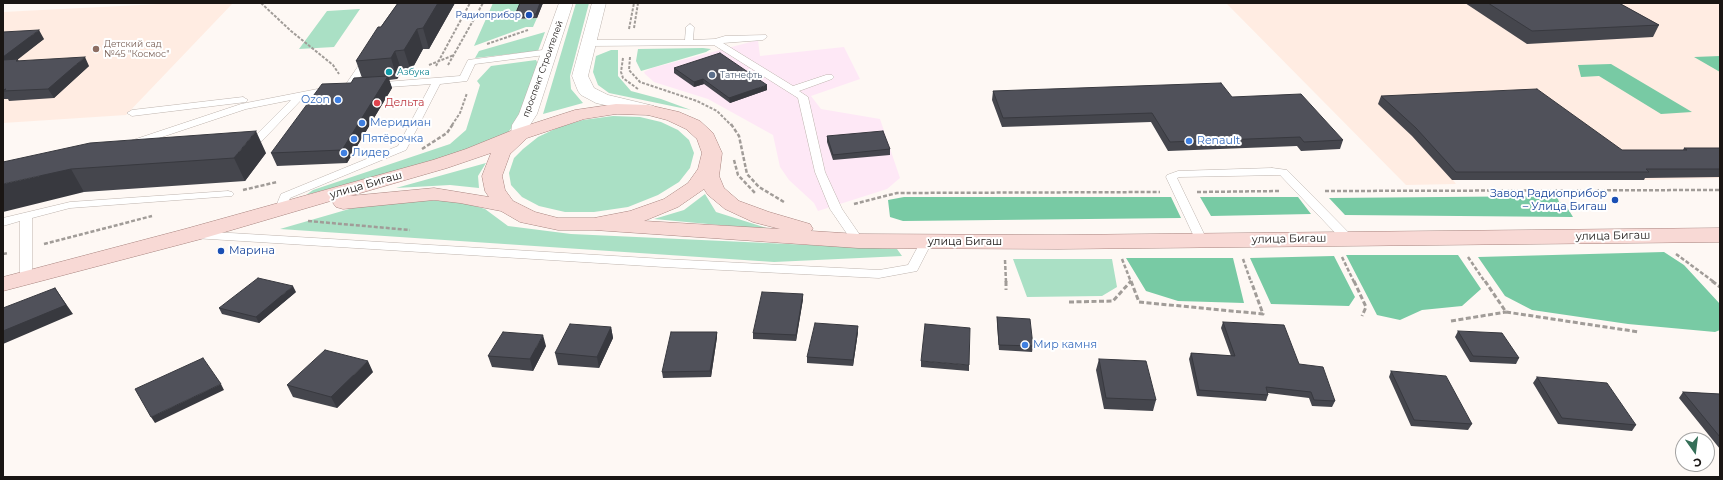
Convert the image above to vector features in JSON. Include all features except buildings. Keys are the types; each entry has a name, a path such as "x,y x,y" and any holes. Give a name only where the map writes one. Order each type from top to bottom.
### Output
{"main road":[{"name":"улица Бигаш","path":"3,284 202,232 440,164 473,153 520,134 581,114 616,109 648,110 673,116 693,125 706,137 712,152 709,176 716,190 732,205 761,217 806,230 858,241"},
{"path":"520,134 501,152 492,176 495,191 506,205 528,217 558,224 594,224 635,217 671,203 695,187 708,170 712,152"},
{"name":"улица Бигаш","path":"202,232 309,209 395,197 434,194 506,205"},
{"name":"улица Бигаш","path":"594,224 858,241 926,242 1720,234"}],"street":[{"name":"проспект Строителей","path":"520,134 521,125 528,114 566,3"},
{"path":"599,3 580,76 587,91 602,99 648,110"}],"lane":[{"path":"689,42 690,27"},
{"path":"720,40 725,28"},
{"path":"589,43 689,42 763,37"},
{"path":"720,40 803,98 820,172 836,209 858,241"},
{"path":"349,87 375,48"},
{"path":"132,113 302,94 349,87 464,79 471,62 550,52"},
{"path":"792,90 829,77"},
{"path":"281,209 285,196 402,148 437,81"},
{"path":"239,144 254,143 302,94"},
{"path":"139,152 123,150 244,106 302,94"},
{"path":"1201,240 1171,177 1178,174 1282,172 1301,191 1340,238"},
{"path":"3,222 70,205 228,194"},
{"path":"26,216 26,278"},
{"path":"202,232 656,262 879,274 913,268 926,242"}],"path":[{"path":"261,3 333,65 349,87"},
{"path":"434,71 470,3"},
{"path":"627,43 634,3"},
{"path":"483,45 528,30"},
{"path":"426,66 461,53"},
{"path":"836,209 897,193 1720,190"},
{"path":"1650,235 1720,287"},
{"path":"1454,237 1506,312"},
{"path":"1340,238 1366,307 1362,316"},
{"path":"1114,241 1139,302 1263,314 1236,240"},
{"path":"1005,242 1006,290"},
{"path":"1069,302 1114,301 1131,281"},
{"path":"1451,321 1506,312 1639,332"}],"shaded area":[{"name":"Детский сад №45 \"Космос\"","path":"179,3 233,3 126,115 3,123 3,12"},
{"path":"1226,3 1720,3 1720,178 1644,180 1453,180 1456,184 1406,185"},
{"path":"758,40 760,56 844,47 860,79 811,96 821,109 880,119 900,178 887,189 818,211 814,203 789,180 780,167 773,135 708,99 654,82 644,72 652,68"}],"green space":[{"path":"493,3 523,3 516,19 537,18 533,27 526,27 474,46"},
{"path":"576,3 589,3 570,76 571,89 583,103 543,114"},
{"path":"360,9 334,47 299,49 327,11"},
{"path":"545,32 538,51 475,58 479,51"},
{"path":"638,49 711,49 706,52 641,71 636,61"},
{"path":"611,50 618,50 618,76 631,91 661,99 691,110 609,93 598,85 593,72 596,56"},
{"path":"1720,56 1720,72 1694,57"},
{"path":"536,60 538,64 527,100 514,125 505,136 469,151 306,195 313,190 450,144 466,130 480,85 477,81 491,66"},
{"path":"1611,64 1692,112 1661,114 1599,76 1581,77 1578,65"},
{"path":"613,116 640,117 661,122 678,130 689,140 694,153 690,168 679,182 658,195 628,207 594,212 565,212 539,206 522,197 511,185 509,173 514,158 538,137 559,127 583,120"},
{"path":"486,163 478,176 479,188 450,185 396,188"},
{"path":"705,194 716,212 773,230 654,219 684,210"},
{"path":"1557,196 1559,202 1565,204 1573,217 1345,215 1329,198"},
{"path":"904,197 1171,197 1181,218 903,221 890,217 888,200"},
{"path":"1200,197 1298,197 1311,214 1211,216"},
{"path":"415,200 459,201 485,209 508,226 571,234 897,249 902,256 774,262 280,229 370,203"},
{"path":"1664,252 1684,265 1720,304 1720,330 1715,332 1628,324 1532,310 1505,296 1478,257"},
{"path":"1346,255 1458,255 1481,289 1462,306 1422,310 1400,320 1377,315"},
{"path":"1334,256 1355,297 1349,306 1271,304 1250,258"},
{"path":"1126,258 1233,258 1244,303 1178,301 1146,291"},
{"path":"1013,259 1112,259 1117,287 1102,296 1027,297"}],"place":[{"name":"Радиоприбор","path":"529,15"},
{"name":"Детский сад №45 \"Космос\"","path":"96,49"},
{"name":"Азбука","path":"389,72"},
{"name":"Татнефть","path":"712,75"},
{"name":"Ozon","path":"338,100"},
{"name":"Дельта","path":"377,103"},
{"name":"Меридиан","path":"362,123"},
{"name":"Пятёрочка","path":"354,139"},
{"name":"Renault","path":"1189,141"},
{"name":"Лидер","path":"344,153"},
{"name":"Завод Радиоприбор – Улица Бигаш","path":"1615,200"},
{"name":"Марина","path":"221,251"},
{"name":"Мир камня","path":"1025,345"}]}
